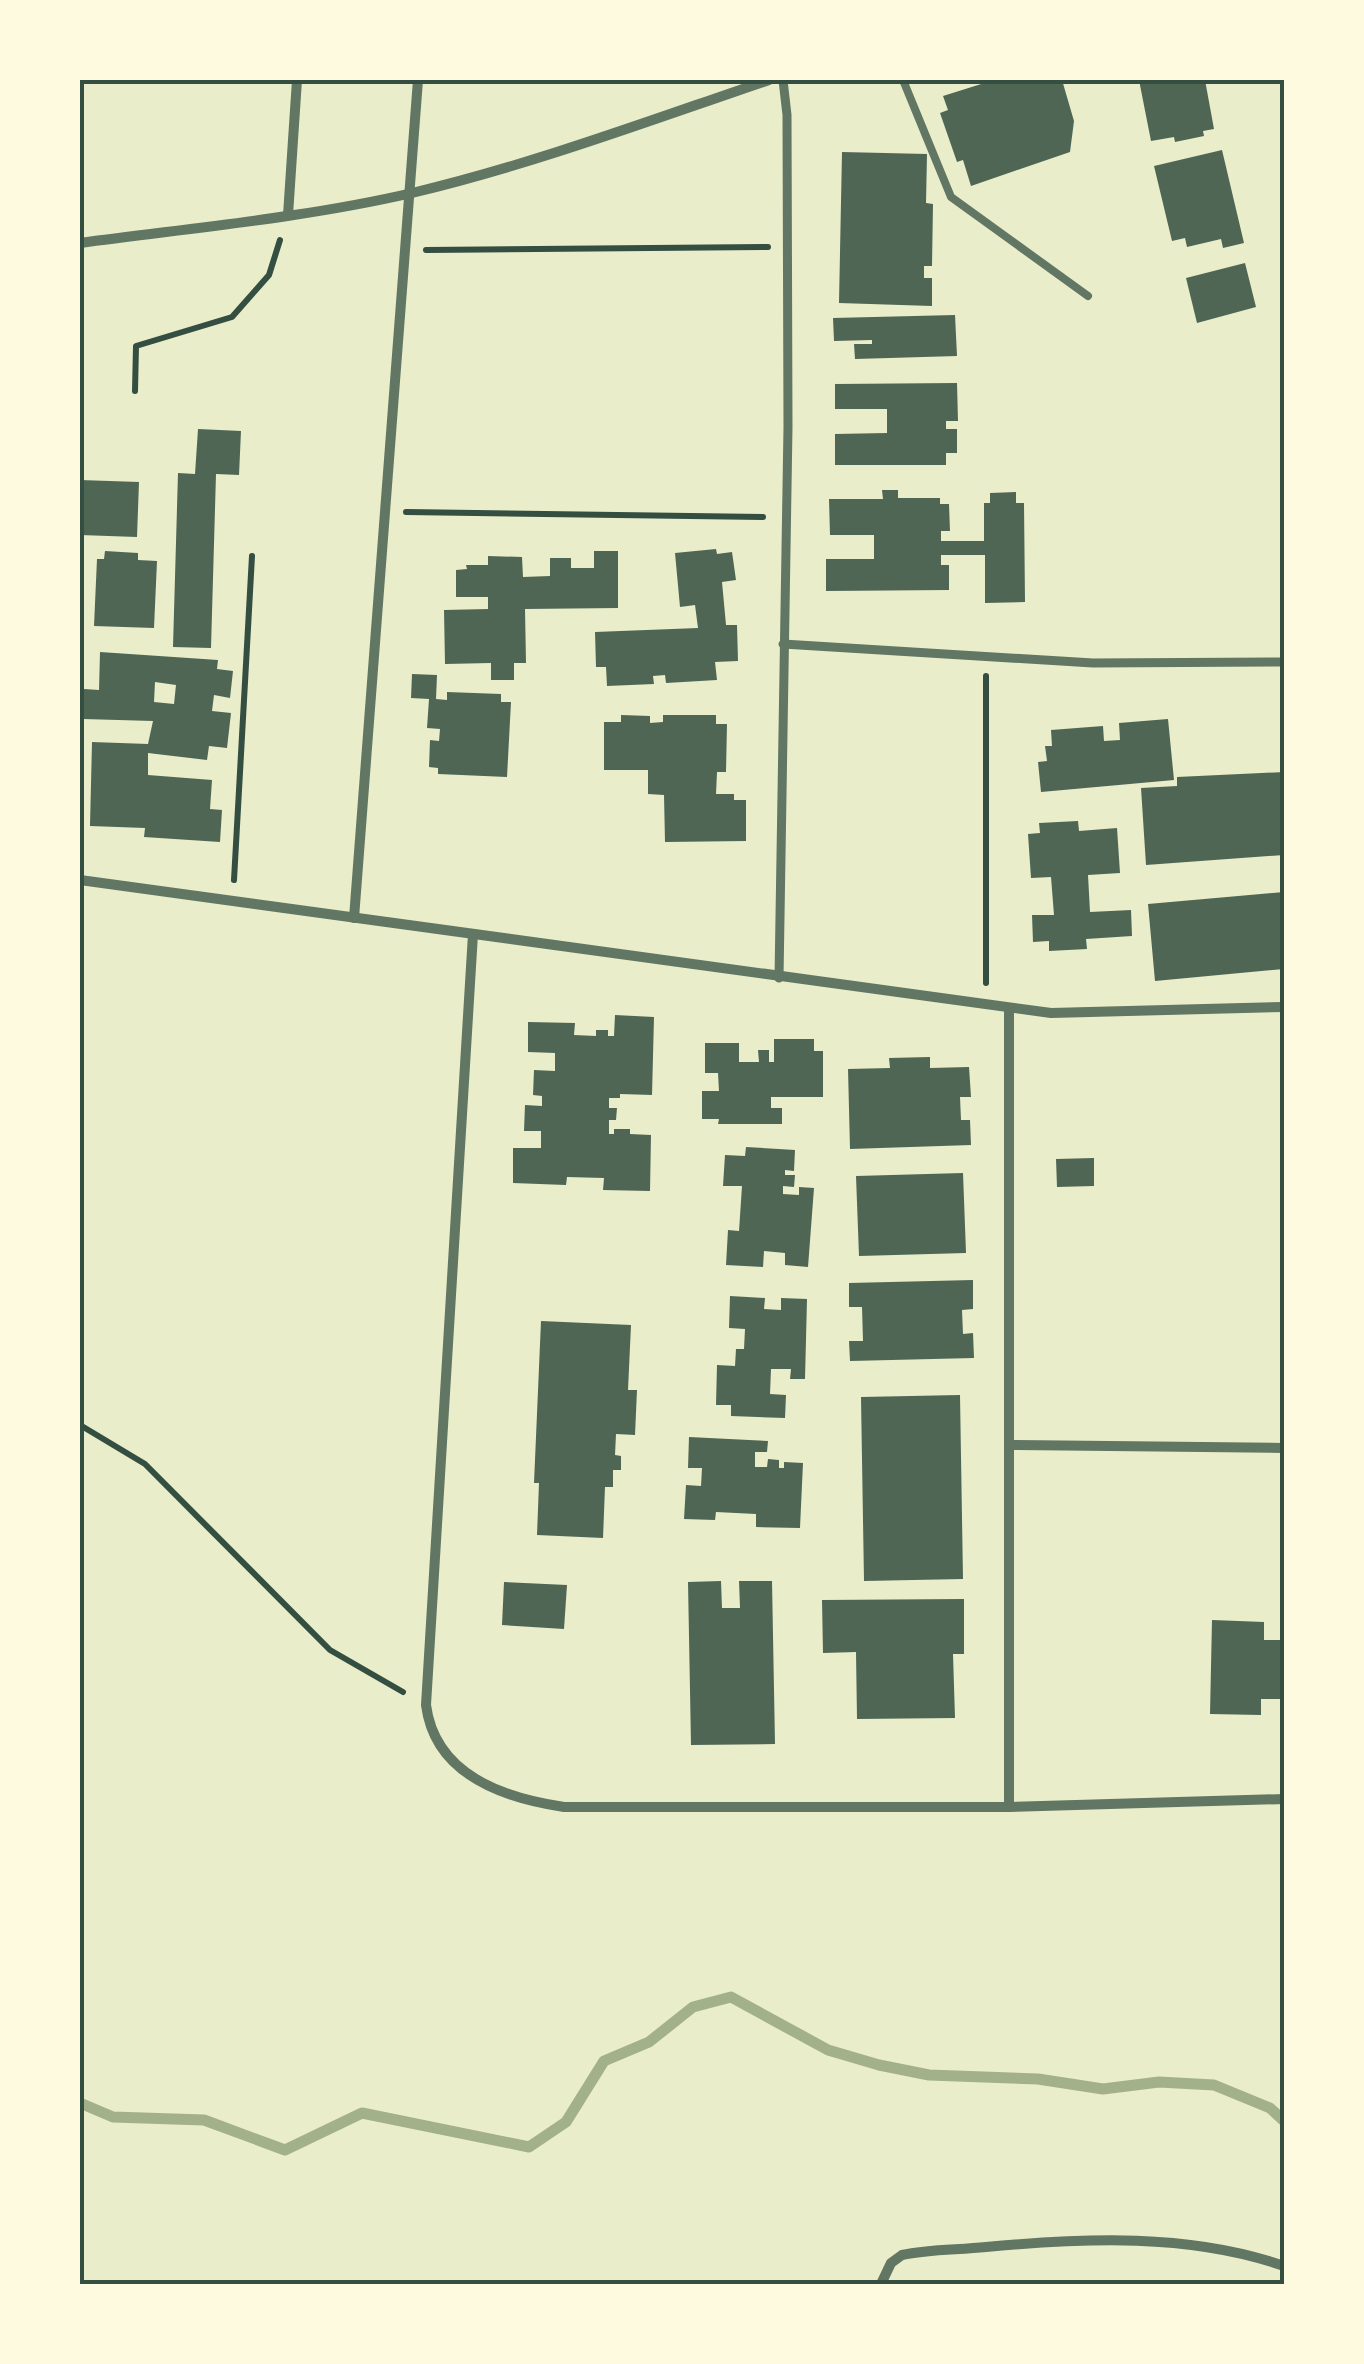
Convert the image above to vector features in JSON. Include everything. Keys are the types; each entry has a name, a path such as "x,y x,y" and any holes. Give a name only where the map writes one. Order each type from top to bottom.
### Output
{"street":[{"path":"288,215 297,80"},
{"path":"354,918 418,80"},
{"path":"80,243 288,215 410,193 525,164 770,80"},
{"path":"778,978 786,518 783,80"},
{"path":"784,644 1094,663 1284,662"},
{"path":"80,880 1052,1014 1284,1006"},
{"path":"473,934 426,1704 442,1750 460,1769 504,1795 564,1808 1010,1807 1284,1799"},
{"path":"1009,1008 1010,1807"},
{"path":"1009,1445 1284,1448"},
{"path":"880,2284 891,2263 902,2255 1071,2239 1188,2245 1238,2252 1284,2266"}],"lane":[{"path":"903,80 950,197 1088,296"}],"path":[{"path":"135,391 136,346 232,317 269,276 288,215"},
{"path":"405,250 787,247"},
{"path":"385,511 786,518"},
{"path":"232,902 252,556"},
{"path":"986,654 986,1004"},
{"path":"80,1425 146,1464 330,1650 426,1704"}],"building":[{"path":"994,80 1062,80 1074,121 1070,152 971,186 963,160 957,162 940,113 948,110 943,96"},
{"path":"1139,80 1205,80 1214,129 1203,131 1204,136 1175,142 1174,137 1151,141"},
{"path":"1222,150 1244,243 1223,248 1221,239 1187,247 1185,238 1172,241 1154,166"},
{"path":"842,152 927,154 926,203 933,204 932,266 924,266 924,278 932,278 932,306 839,303"},
{"path":"1245,263 1256,307 1197,323 1186,278"},
{"path":"955,315 957,356 855,359 854,344 872,344 872,340 834,341 833,318"},
{"path":"957,383 958,421 946,421 946,429 957,429 957,453 946,453 946,465 835,465 835,434 887,433 887,409 835,409 835,384"},
{"path":"198,429 241,431 239,475 216,474 211,648 173,647 178,473 195,474"},
{"path":"80,480 139,482 137,537 80,535"},
{"path":"882,490 898,490 898,498 940,498 940,504 949,504 950,531 941,531 941,541 984,541 984,503 990,503 990,493 1016,492 1016,503 1024,503 1025,602 985,603 985,555 941,555 941,565 949,565 949,590 826,591 826,559 874,559 874,535 830,535 829,499 883,499"},
{"path":"716,549 717,554 732,552 736,580 722,582 726,625 737,625 738,661 715,662 717,680 666,683 665,675 653,676 654,684 607,686 606,667 596,667 595,632 698,628 695,605 680,607 675,553"},
{"path":"105,551 138,553 138,560 157,561 154,628 94,626 97,559 104,559"},
{"path":"594,551 618,551 618,608 525,609 526,663 514,663 514,680 491,680 491,663 445,664 444,610 488,609 488,597 456,597 456,570 467,569 466,565 488,565 488,556 522,557 523,577 550,576 550,558 571,558 571,568 594,568"},
{"path":"100,652 218,660 217,669 233,671 230,698 214,695 212,711 231,713 227,748 209,746 207,760 148,753 148,775 212,780 210,809 222,810 220,842 144,837 145,828 90,826 92,742 148,744 153,721 83,719 84,689 99,690","holes":["155,682 176,685 174,704 154,702"]},
{"path":"412,674 437,675 436,699 447,700 447,692 501,694 501,702 511,702 507,777 438,774 438,768 429,767 430,740 439,741 440,729 427,728 429,699 411,698"},
{"path":"621,715 650,716 650,723 663,722 663,715 716,715 716,724 727,724 726,772 717,772 716,794 734,794 734,800 746,800 746,841 665,842 664,795 648,794 648,770 604,770 604,722 621,722"},
{"path":"1168,719 1174,780 1041,792 1038,762 1047,761 1045,746 1052,746 1051,730 1103,726 1104,741 1120,740 1119,723"},
{"path":"1284,772 1284,855 1146,865 1141,788 1177,786 1177,777"},
{"path":"1078,821 1079,831 1117,828 1120,873 1088,875 1090,912 1131,910 1132,936 1086,939 1087,949 1049,951 1049,941 1033,942 1032,915 1054,915 1051,877 1031,878 1028,834 1040,833 1039,823"},
{"path":"1284,892 1284,969 1155,981 1148,904"},
{"path":"615,1015 654,1017 652,1095 620,1094 620,1098 609,1098 609,1108 617,1108 616,1120 609,1120 609,1134 614,1134 614,1129 630,1129 630,1134 651,1135 650,1191 603,1190 604,1178 567,1177 566,1185 513,1183 513,1148 541,1148 541,1131 524,1131 525,1105 542,1106 542,1096 533,1095 534,1070 555,1071 555,1053 528,1052 528,1022 575,1023 574,1035 596,1036 596,1030 608,1030 608,1036 614,1036"},
{"path":"774,1039 814,1039 814,1051 823,1051 823,1097 771,1097 771,1108 782,1108 782,1124 718,1124 719,1119 702,1119 702,1091 719,1091 718,1073 705,1073 705,1043 739,1043 739,1062 759,1062 758,1050 769,1050 769,1062 774,1062"},
{"path":"930,1057 930,1068 969,1067 971,1097 960,1097 961,1120 970,1120 971,1145 850,1149 848,1069 890,1068 889,1058"},
{"path":"746,1147 795,1150 794,1171 785,1170 785,1175 795,1175 794,1187 783,1186 783,1194 799,1195 799,1187 814,1188 808,1267 785,1265 785,1253 764,1251 763,1267 726,1265 728,1230 739,1231 742,1186 723,1186 725,1155 745,1156"},
{"path":"1094,1158 1094,1186 1057,1187 1056,1159"},
{"path":"963,1173 966,1253 859,1256 856,1176"},
{"path":"973,1280 973,1309 962,1310 963,1334 973,1333 974,1358 850,1361 849,1341 863,1341 862,1307 849,1307 849,1283"},
{"path":"730,1296 765,1298 764,1309 781,1310 781,1298 807,1299 805,1379 790,1379 791,1369 771,1369 770,1394 786,1395 785,1418 731,1416 731,1405 716,1405 717,1365 735,1366 736,1349 744,1349 745,1329 729,1328"},
{"path":"541,1321 631,1325 628,1390 637,1390 635,1435 616,1434 615,1455 621,1456 621,1470 613,1470 613,1487 605,1487 603,1538 537,1535 539,1483 534,1483"},
{"path":"960,1395 963,1579 864,1581 861,1397"},
{"path":"689,1437 768,1441 767,1452 755,1452 755,1467 767,1467 768,1459 779,1460 779,1468 784,1468 784,1462 803,1463 800,1528 756,1527 756,1514 716,1512 715,1520 684,1519 686,1485 701,1486 702,1468 688,1468"},
{"path":"721,1581 722,1608 740,1608 739,1581 772,1581 775,1744 691,1745 688,1582"},
{"path":"504,1582 567,1585 564,1629 502,1625"},
{"path":"964,1599 964,1654 953,1654 955,1718 857,1719 856,1652 823,1653 822,1600"},
{"path":"1212,1620 1264,1622 1264,1640 1284,1640 1284,1699 1261,1699 1261,1715 1210,1714"}],"waterway":[{"path":"80,2103 113,2117 204,2120 285,2150 362,2113 529,2147 566,2122 604,2061 649,2042 693,2007 731,1997 828,2050 879,2065 929,2075 1038,2079 1103,2089 1159,2082 1214,2085 1270,2108 1284,2121"}]}
